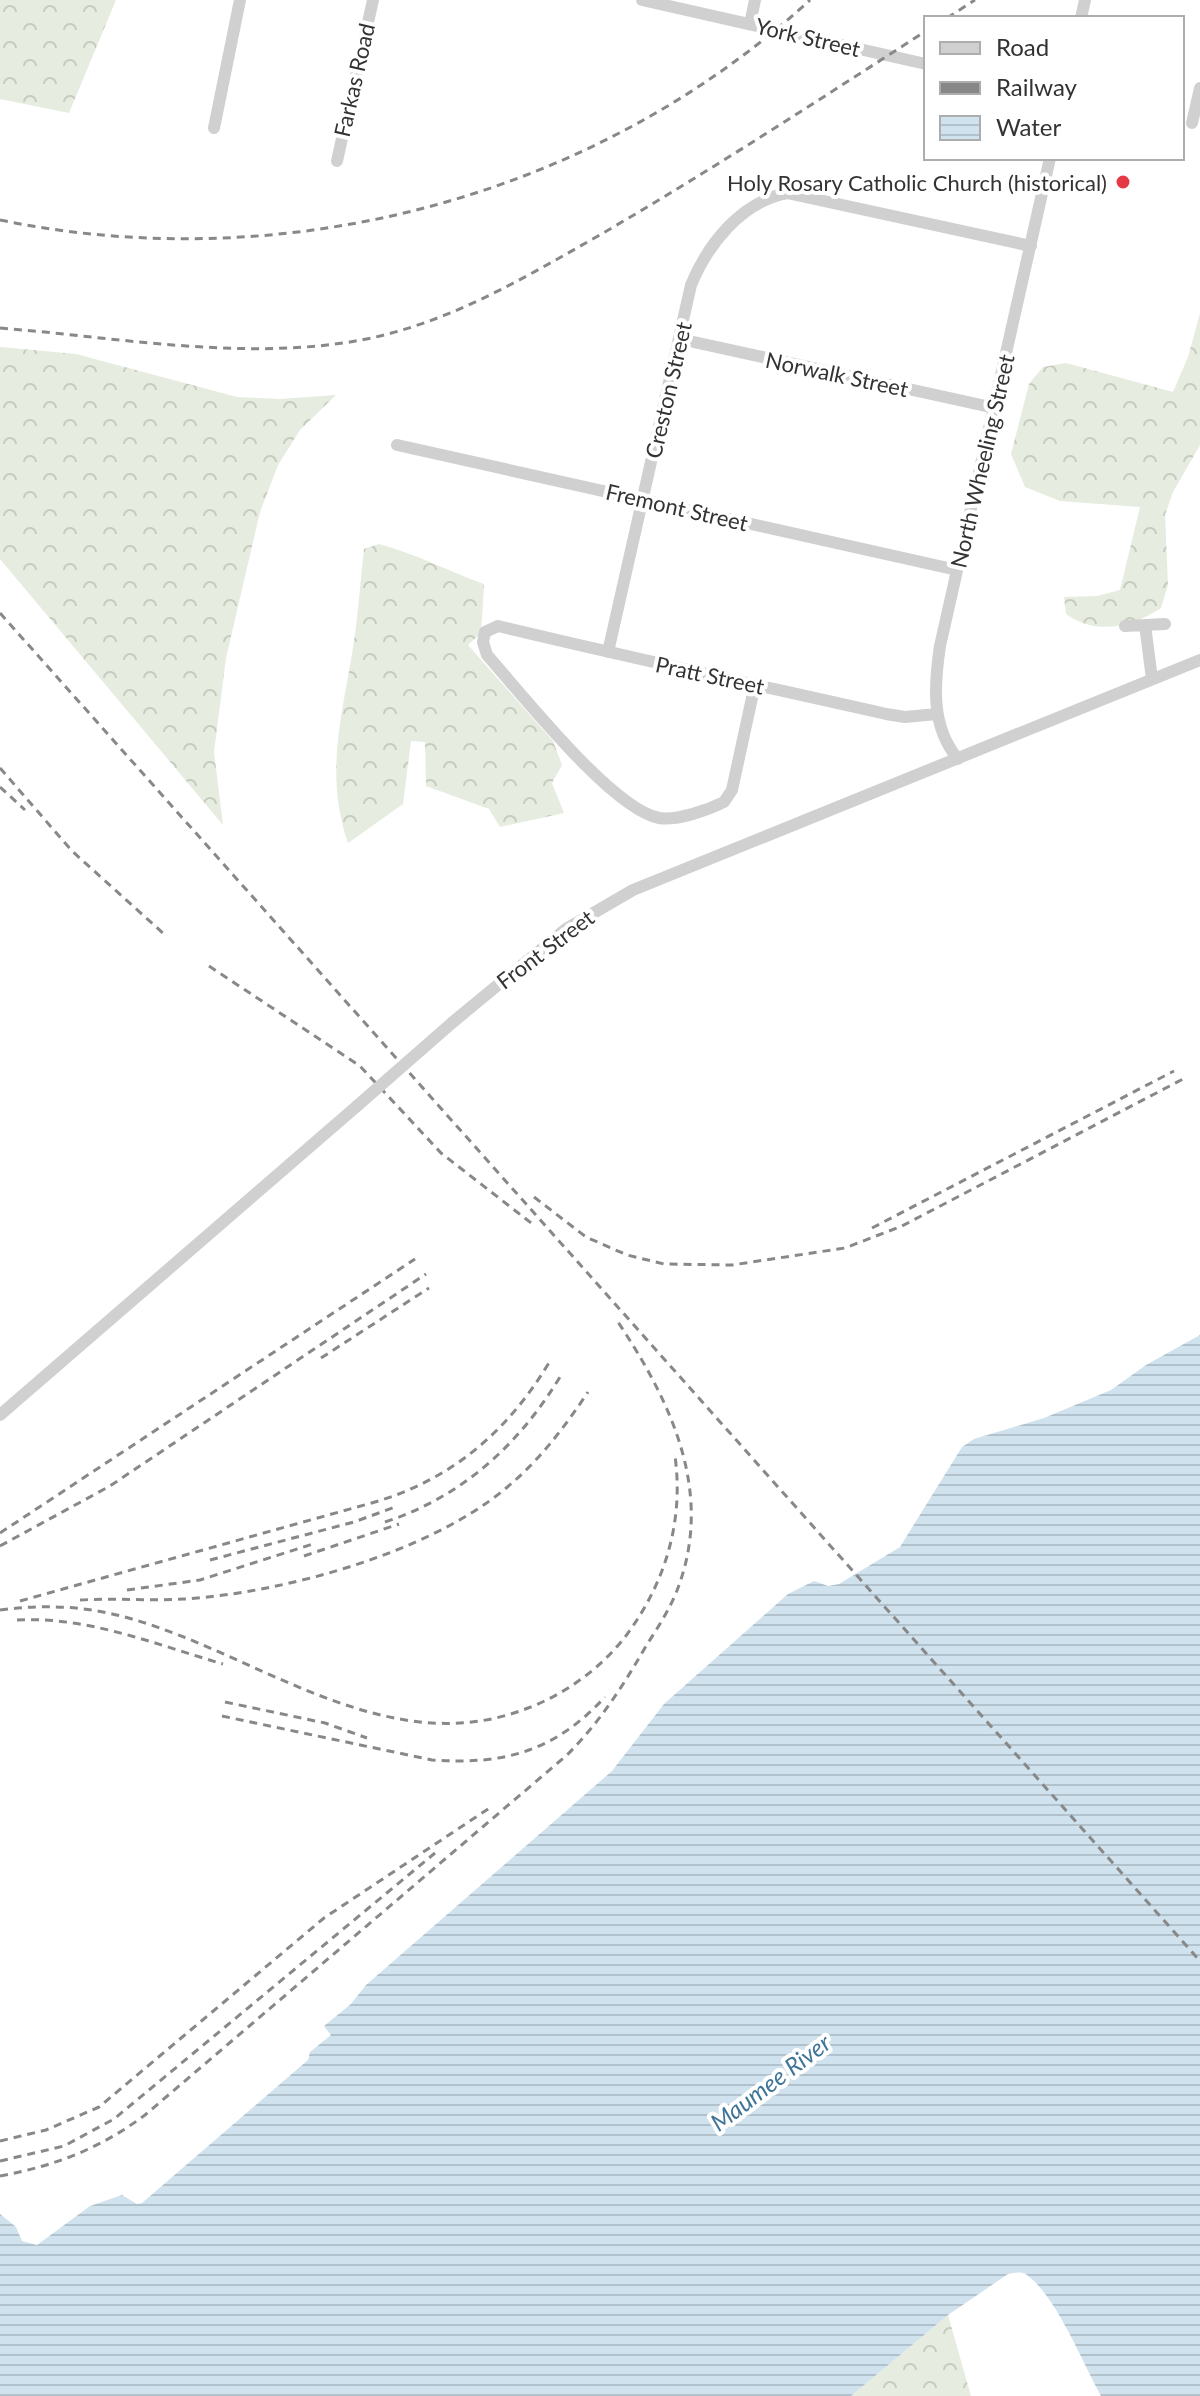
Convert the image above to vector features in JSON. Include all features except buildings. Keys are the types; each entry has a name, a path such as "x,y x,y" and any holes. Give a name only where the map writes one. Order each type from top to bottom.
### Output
{"street":[{"path":"214,128 240,0"},
{"name":"Farkas Road","path":"337,161 373,0"},
{"name":"York Street","path":"642,0 924,64"},
{"path":"750,24 757,3"},
{"path":"1191,123 1200,88"},
{"name":"North Wheeling Street","path":"958,759 943,742 937,714 940,646 1050,160"},
{"name":"Creston Street","path":"608,652 691,285 716,240 760,201 787,193 1031,246"},
{"name":"Norwalk Street","path":"680,339 995,408"},
{"name":"Fremont Street","path":"397,445 957,570"},
{"path":"1125,626 1165,624"},
{"path":"1145,625 1152,679"},
{"name":"Pratt Street","path":"755,684 732,790 724,802 669,818 657,818 601,782 487,655 483,642 485,632 498,626 608,652 755,684 896,716 937,714"},
{"name":"Front Street","path":"0,1415 543,946 612,901 665,876 1200,660"}],"green space":[{"path":"0,0 116,0 69,113 0,99"},
{"path":"1200,313 1200,445 1173,492 1165,515 1168,585 1161,608 1138,620 1114,626 1102,627 1078,621 1066,614 1064,597 1097,596 1120,590 1140,507 1060,501 1025,487 1011,454 1029,384 1043,367 1066,363 1173,392 1188,357"},
{"path":"0,347 76,354 237,397 280,399 336,395 300,430 278,465 260,512 226,658 214,752 223,825 0,559"},
{"path":"379,544 484,584 481,633 468,645 553,741 562,765 552,783 564,813 500,827 489,809 426,786 425,742 411,741 403,804 348,843 337,794 337,748 356,628 364,549"},
{"path":"948,2315 971,2396 851,2396"}],"water":[{"name":"Maumee River","path":"1200,1335 1200,2396 1101,2396 1048,2298 1027,2275 1018,2273 1008,2274 948,2315 851,2396 0,2396 0,2214 16,2227 22,2241 37,2245 90,2206 122,2195 137,2204 142,2203 308,2060 310,2052 331,2035 324,2026 351,2004 366,1985 612,1771 664,1704 788,1594 814,1581 828,1586 839,1584 900,1547 962,1447 974,1439 1044,1418 1111,1390 1146,1365"}],"railway":[{"path":"0,220 108,236 217,238 325,228 432,206 535,172 633,126 725,68 810,0"},
{"path":"950,16 975,0"},
{"path":"0,328 172,345 258,349 343,343 411,327 475,302 598,236 924,32"},
{"path":"0,613 1200,1961"},
{"path":"0,768 72,851 164,934"},
{"path":"0,787 25,810"},
{"path":"209,966 360,1066 441,1153 535,1226"},
{"path":"872,1228 1174,1071"},
{"path":"534,1197 586,1237 627,1255 664,1264 732,1265 845,1248 902,1226 1185,1078"},
{"path":"0,1533 415,1259"},
{"path":"0,1546 110,1486 426,1274"},
{"path":"321,1358 429,1288"},
{"path":"0,2176 77,2154 112,2137 145,2115 567,1755 610,1703 676,1593 687,1556 691,1520 689,1484 682,1450 670,1416 654,1382 616,1319"},
{"path":"20,1601 403,1492 429,1480 476,1449 516,1409 550,1361"},
{"path":"385,1522 440,1498 488,1464 529,1422 563,1372"},
{"path":"80,1600 171,1600 223,1595 309,1578 396,1550 473,1512 505,1489 550,1444 588,1392"},
{"path":"0,1610 66,1607 99,1611 180,1636 326,1698 376,1714 426,1722 476,1721 528,1708 555,1696 593,1670 625,1637 651,1596 668,1551 677,1505 675,1456"},
{"path":"210,1560 354,1522 398,1506"},
{"path":"304,1556 399,1524"},
{"path":"127,1590 200,1580 316,1543"},
{"path":"17,1620 96,1627 223,1664"},
{"path":"222,1716 432,1760 482,1760 505,1757 547,1742 567,1731 605,1697"},
{"path":"225,1702 325,1723 367,1738"},
{"path":"0,2141 46,2130 99,2107 324,1918 491,1807"},
{"path":"0,2161 64,2146 114,2119 435,1853"}],"place":[{"name":"Holy Rosary Catholic Church (historical)","path":"1123,182"}]}
